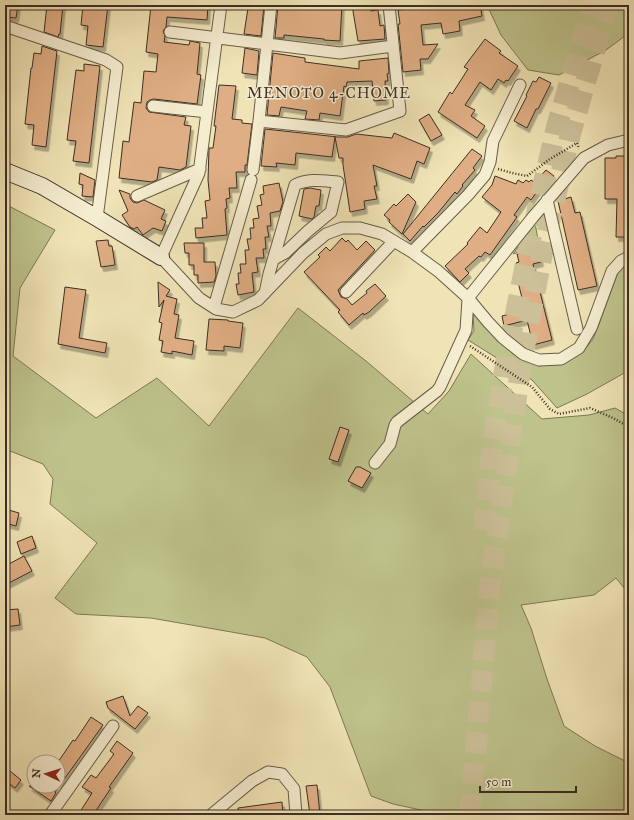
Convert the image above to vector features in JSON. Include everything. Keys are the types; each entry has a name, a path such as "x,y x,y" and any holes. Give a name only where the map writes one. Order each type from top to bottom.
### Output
{"street":[{"path":"161,257 200,169 221,5"},
{"path":"214,307 252,175 271,5"},
{"path":"259,121 346,130 400,111 389,5"},
{"path":"5,26 106,60 117,67 97,218"},
{"path":"170,32 340,53 393,46"},
{"path":"412,252 468,195 485,174 489,165 493,141 520,85"},
{"path":"153,106 207,112"},
{"path":"375,463 390,444 397,422 437,391 466,330 468,298 547,200 584,158 608,145 629,140"},
{"path":"136,196 200,169"},
{"path":"5,171 42,186 161,257 199,298 214,307 233,312 258,300 304,253 326,234 342,228 360,228 382,234 412,252 438,271 468,298 503,338 523,354 539,360 561,359 579,348 591,328 612,271 621,261 629,257"},
{"path":"265,293 269,274 295,185 303,180 338,182 331,212 285,253 274,259"},
{"path":"547,200 577,329"},
{"path":"346,292 394,241"},
{"path":"50,815 113,726"},
{"path":"211,815 252,781 268,772 282,774 294,789 296,815"}],"path":[{"path":"489,165 512,174 527,176 550,158 577,144 584,158"},
{"path":"462,340 532,387 550,410 560,414 590,408 629,427"}],"green space":[{"path":"487,5 629,5 629,33 606,50 559,75 528,70 501,35"},
{"path":"5,204 55,230 20,288 13,356 96,418 157,378 209,426 298,308 366,361 428,414 449,391 471,354 542,419 589,415 615,408 629,416 629,594 616,578 594,595 521,605 531,628 564,726 595,746 629,763 629,815 444,815 393,804 371,796 330,687 307,657 265,638 151,618 76,614 55,598 97,543 50,504 53,479 43,464 5,449"},
{"path":"535,223 539,245 513,254"},
{"path":"624,265 629,271 629,365 626,372 587,394 557,408 532,380 468,340 474,331 473,313 513,354 539,366 582,353 593,339 618,272"}],"building":[{"path":"5,5 18,5 16,18 5,17"},
{"path":"47,5 63,5 60,34 58,37 44,32"},
{"path":"83,5 108,5 103,47 86,45 88,26 81,25"},
{"path":"151,5 208,5 207,20 167,17 166,27 163,31 165,36 164,42 189,45 190,41 200,43 197,74 201,75 197,104 154,99 147,102 146,108 149,112 186,117 184,125 191,126 186,167 180,170 159,167 157,180 152,182 119,178 123,141 129,142 134,102 141,103 144,71 156,72 158,54 146,52"},
{"path":"251,5 264,5 261,36 244,34 248,8 251,9"},
{"path":"278,5 342,5 340,41 284,35 284,38 275,38"},
{"path":"352,5 366,5 366,7 370,7 371,11 378,10 380,26 384,25 385,39 358,41"},
{"path":"421,5 480,5 482,16 459,21 460,31 443,34 441,23 421,25 423,45 438,44 428,59 420,59 421,70 403,72 398,10 421,8"},
{"path":"485,39 501,51 499,53 518,66 508,81 506,80 504,83 498,79 491,90 480,82 465,105 475,110 471,116 485,126 477,138 438,112 450,92 452,94 468,69 464,67"},
{"path":"42,46 57,51 46,147 32,145 34,125 25,124 34,53 41,54"},
{"path":"245,48 259,51 257,75 242,73"},
{"path":"273,53 305,58 305,62 359,69 359,61 388,58 388,81 385,81 386,100 374,101 372,81 347,82 346,87 344,86 340,116 320,113 319,120 305,119 307,111 281,107 279,116 267,115"},
{"path":"84,64 100,66 89,163 73,161 76,141 67,140 76,70 84,71"},
{"path":"539,77 551,83 527,128 514,121 533,81 536,82"},
{"path":"219,85 236,86 232,119 242,120 242,123 252,124 247,165 245,165 245,172 236,172 237,188 229,188 230,198 226,199 227,208 225,209 227,235 196,238 195,228 203,228 202,218 207,218 205,201 210,200 208,180 209,148 213,148"},
{"path":"429,114 442,135 431,141 419,120"},
{"path":"265,129 338,137 348,137 356,134 392,138 394,133 430,148 424,164 417,161 411,179 373,165 377,186 374,186 377,199 364,201 365,209 350,212 343,158 339,158 335,137 332,157 296,153 295,165 276,163 277,167 261,166"},
{"path":"472,149 482,156 473,168 475,170 462,185 463,186 457,194 455,192 438,213 424,227 423,226 410,241 403,234"},
{"path":"616,156 629,156 629,237 616,237 617,199 605,199 605,158 616,158"},
{"path":"546,170 554,176 546,186 538,179"},
{"path":"80,173 95,180 93,197 82,196 83,185 79,184"},
{"path":"495,176 516,184 518,180 523,183 526,180 529,182 531,180 541,186 531,200 527,197 514,215 517,217 490,255 485,252 481,257 479,256 465,269 469,273 460,282 445,266 468,244 467,243 480,227 487,233 501,212 482,197 492,185"},
{"path":"279,183 283,202 280,211 270,213 271,226 267,226 269,237 265,237 266,249 263,249 264,258 256,258 258,272 252,273 254,292 238,295 236,284 239,284 238,273 241,273 240,264 246,264 245,250 249,250 247,239 251,239 250,228 254,228 253,219 259,218 257,206 262,205 260,195 264,194 263,186"},
{"path":"310,188 321,190 319,206 316,206 314,217 312,219 299,216 304,189"},
{"path":"119,190 130,194 130,198 133,202 137,203 144,200 165,210 161,219 166,221 162,231 153,228 143,235 137,227 134,229 130,227 122,215 128,211"},
{"path":"408,194 416,202 402,234 384,215 394,204 396,206"},
{"path":"571,197 575,213 580,212 597,286 578,290 558,201"},
{"path":"342,238 346,242 348,240 357,250 366,241 375,250 338,290 341,297 347,299 352,305 367,293 366,291 375,284 386,296 369,312 364,315 363,313 349,325 338,312 340,310 304,272 320,257 318,255 326,247 330,251"},
{"path":"108,240 109,246 112,246 115,265 101,267 96,241"},
{"path":"184,243 204,243 204,262 215,262 216,276 214,282 198,283 198,275 194,275 194,265 189,265 189,253 185,253"},
{"path":"539,250 541,262 533,264 552,340 533,345 527,320 504,326 502,316 525,310 515,270 518,270 516,263 519,262 517,254"},
{"path":"158,282 170,290 166,296 177,299 174,314 179,315 175,338 194,341 192,355 172,351 172,354 161,352 163,341 159,340 162,323 159,322 164,300 159,307"},
{"path":"65,287 86,290 79,338 107,343 105,353 58,344"},
{"path":"209,319 228,320 243,323 240,348 224,346 224,351 206,350"},
{"path":"340,427 349,430 338,462 329,459"},
{"path":"356,467 360,467 371,473 362,488 348,481"},
{"path":"5,509 19,513 16,526 5,523"},
{"path":"32,536 36,548 21,554 17,542"},
{"path":"24,556 32,571 5,585 5,566"},
{"path":"18,609 20,625 5,627 5,610"},
{"path":"123,696 130,716 138,706 148,713 135,729 108,708 106,702"},
{"path":"91,717 103,725 66,777 66,754 63,754 73,740 75,741"},
{"path":"117,741 133,753 109,787 111,788 93,815 78,815 92,793 82,787 91,775 96,778 114,754 110,751"},
{"path":"10,771 21,780 15,788 5,780"},
{"path":"317,785 320,815 310,815 306,786"},
{"path":"41,794 55,794 51,801"},
{"path":"282,802 283,815 239,815 238,808"}],"tunnel":[{"path":"484,531 491,456 506,360 530,242 556,129 592,5"},
{"path":"470,815 490,585 521,365 544,245 571,132 608,5"}],"district":[{"name":"MENOTO 4-CHOME","path":"329,93"}]}
